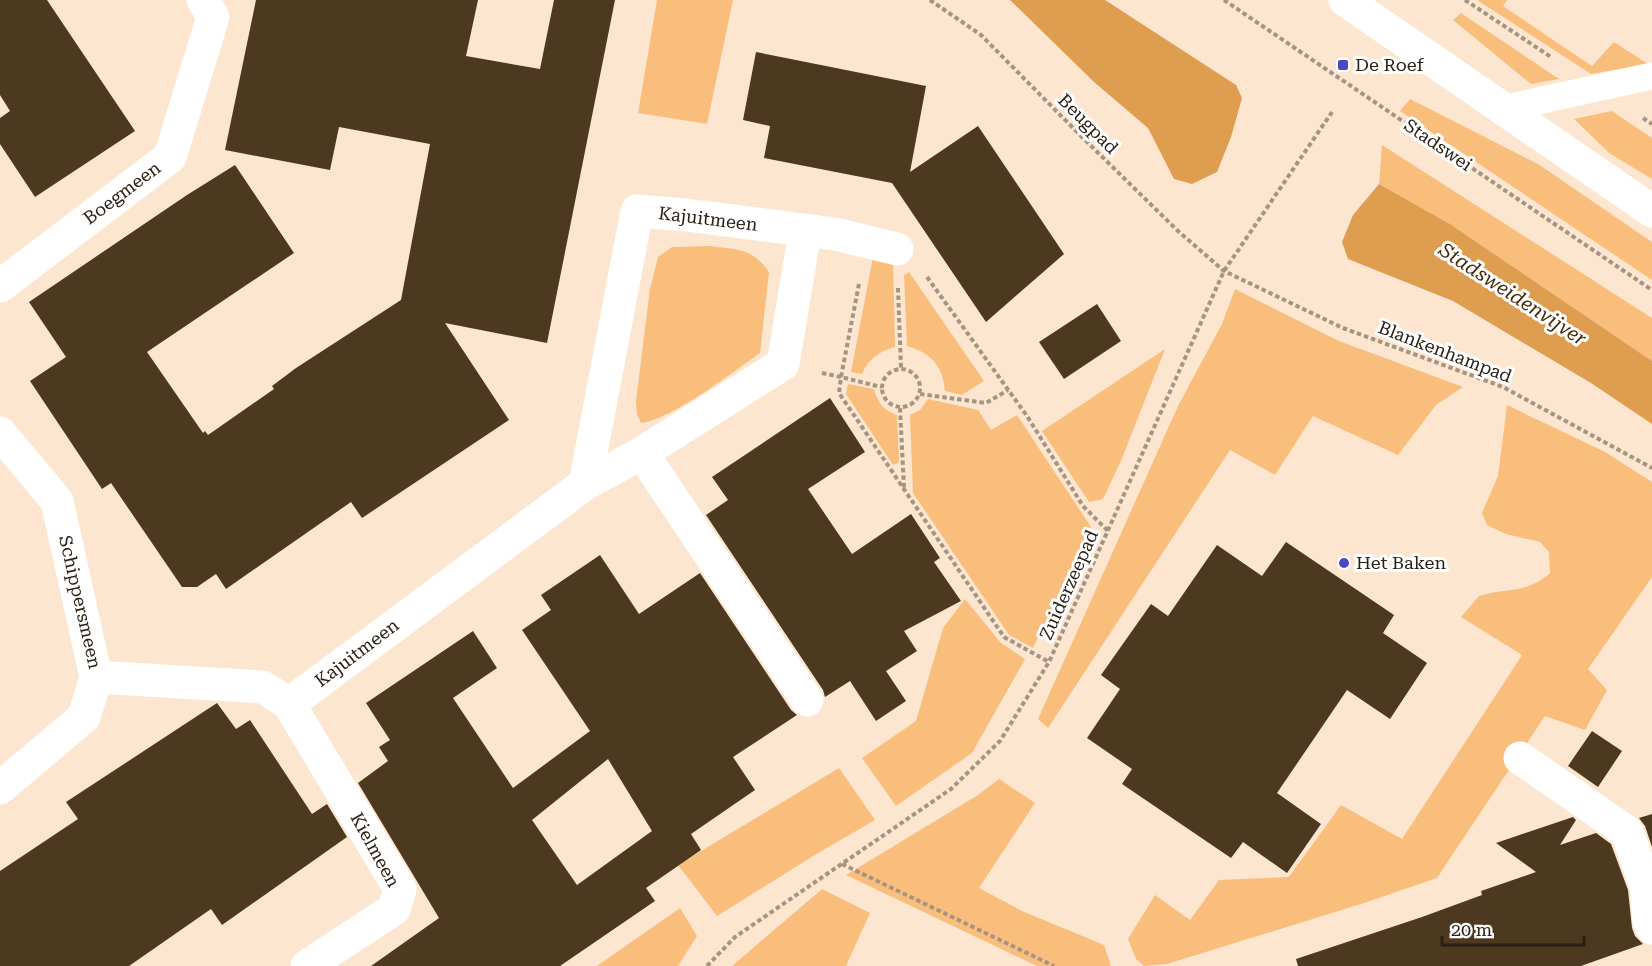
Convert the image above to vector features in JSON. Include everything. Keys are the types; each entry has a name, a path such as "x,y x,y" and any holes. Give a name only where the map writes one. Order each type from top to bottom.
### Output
{"street":[{"name":"Boegmeen","path":"0,286 170,157 213,17 203,0"},
{"path":"1345,0 1652,211"},
{"name":"Kajuitmeen","path":"585,484 637,212 686,215 805,232 835,234 882,245"},
{"path":"783,364 805,232"},
{"name":"Kajuitmeen","path":"289,704 585,484 642,453 783,364"},
{"name":"Schippersmeen","path":"0,433 57,501 96,677 84,717 0,788"},
{"path":"642,453 807,700"},
{"path":"96,677 263,687 289,704"},
{"name":"Kielmeen","path":"289,704 400,889 394,909 307,966"},
{"path":"1520,758 1627,832 1646,886 1649,921 1652,928"}],"lane":[{"path":"1502,109 1652,76"}],"path":[{"name":"Beugpad","path":"930,0 981,35 1178,231 1224,271"},
{"name":"Stadswei","path":"1224,0 1652,290"},
{"name":"Zuiderzeepad","path":"707,966 735,937 951,789 1000,741 1050,663 1224,271 1332,112"},
{"path":"882,245 901,368"},
{"path":"882,245 841,378 839,393 1004,637 1050,663"},
{"path":"882,245 909,252 1027,416 1083,506 1108,531"},
{"name":"Blankenhampad","path":"1224,271 1343,328 1503,387 1652,468"},
{"path":"783,364 881,387"},
{"path":"901,368 908,370 919,379 921,387 920,394 912,404 900,408 886,402 881,387 884,378 892,371 901,368"},
{"path":"920,394 986,403 1008,390"},
{"path":"900,408 904,488"},
{"path":"842,864 1054,966"}],"shaded area":[{"path":"657,0 733,0 707,124 638,113"},
{"path":"1477,0 1507,0 1503,6 1592,66 1614,42 1648,64 1591,74"},
{"path":"1461,13 1559,79 1531,84 1453,20"},
{"path":"1410,99 1538,164 1652,242 1652,280 1400,111"},
{"path":"1612,111 1652,138 1652,179 1609,153 1574,119"},
{"path":"1382,145 1652,318 1652,361 1450,224 1379,184"},
{"path":"711,246 751,254 769,272 760,353 685,405 654,420 641,423 637,415 636,401 650,289 658,257 672,247"},
{"path":"874,252 893,256 895,347 875,356 862,374 851,372"},
{"path":"909,272 984,381 962,395 945,391 942,374 934,362 923,352 907,346 904,275"},
{"path":"1235,289 1339,341 1463,387 1436,405 1398,455 1313,416 1275,475 1230,450 1048,728 1038,719 1178,406 1222,324"},
{"path":"1165,349 1121,461 1103,499 1089,502 1042,431"},
{"path":"848,384 874,389 882,405 897,415 899,462 893,465 846,394"},
{"path":"928,399 978,410 991,430 1017,415 1091,527 1033,648 1009,635 913,493 910,415 920,410"},
{"path":"1507,405 1605,452 1652,482 1652,577 1588,669 1607,690 1585,730 1545,716 1437,878 1167,964 1144,966 1136,959 1128,939 1155,895 1190,920 1219,880 1289,877 1341,805 1402,839 1522,655 1461,617 1479,596 1524,588 1550,573 1549,552 1540,542 1506,534 1487,525 1482,513 1498,476"},
{"path":"965,599 1001,643 1025,659 972,753 896,806 862,758 916,721 943,628"},
{"path":"839,768 875,820 717,916 678,865"},
{"path":"999,779 1035,803 979,888 1022,911 1104,945 1111,966 1037,966 846,875 978,795"},
{"path":"822,889 870,913 846,966 732,966"},
{"path":"680,908 697,936 678,966 597,966"}],"water":[{"path":"1010,0 1105,0 1236,85 1242,98 1231,137 1217,172 1192,184 1174,179 1148,128 1094,82"},
{"name":"Stadsweidenvijver","path":"1379,184 1450,224 1652,361 1652,424 1591,383 1453,301 1348,259 1342,242 1353,215"}],"building":[{"path":"0,0 47,0 135,131 35,197 0,144 0,118 10,111 0,95"},
{"path":"256,0 478,0 466,56 540,69 554,0 615,0 547,343 445,323 509,420 362,518 351,502 226,589 216,574 197,587 182,587 111,483 102,489 30,381 66,357 29,302 235,165 294,253 147,352 203,433 205,431 208,435 274,389 272,386 296,368 401,300 430,144 339,127 330,170 225,150"},
{"path":"756,52 926,86 910,172 978,126 1064,254 986,322 892,183 764,158 770,126 743,120"},
{"path":"1097,304 1121,341 1064,379 1039,342"},
{"path":"830,398 865,452 808,489 852,554 911,514 940,558 934,562 961,601 904,631 917,651 886,671 906,701 876,721 850,681 825,697 823,690 706,515 728,500 712,477"},
{"path":"1286,542 1394,615 1383,633 1427,663 1390,719 1347,690 1277,793 1321,824 1287,873 1243,842 1231,858 1122,784 1132,769 1087,738 1120,689 1101,675 1151,604 1168,616 1217,545 1262,576"},
{"path":"600,555 639,614 700,573 791,710 797,715 733,757 755,790 691,834 701,850 646,888 655,901 560,966 371,966 439,918 358,783 388,761 379,747 390,740 366,703 473,631 497,668 453,698 513,788 590,731 522,630 551,610 541,595","holes":["608,759 652,831 577,885 532,820"]},
{"path":"217,703 236,729 250,720 312,814 327,804 347,837 222,925 211,909 129,966 0,966 0,871 78,819 66,802"},
{"path":"1592,731 1622,751 1598,787 1568,766"},
{"path":"1652,814 1652,847 1645,826 1639,818"},
{"path":"1573,817 1576,820 1560,845 1596,833 1611,844 1628,890 1632,928 1635,936 1643,944 1581,966 1298,966 1296,959 1422,917 1482,895 1481,891 1536,872 1496,843"}],"place":[{"name":"De Roef","path":"1343,65"},
{"name":"Het Baken","path":"1344,563"}]}
